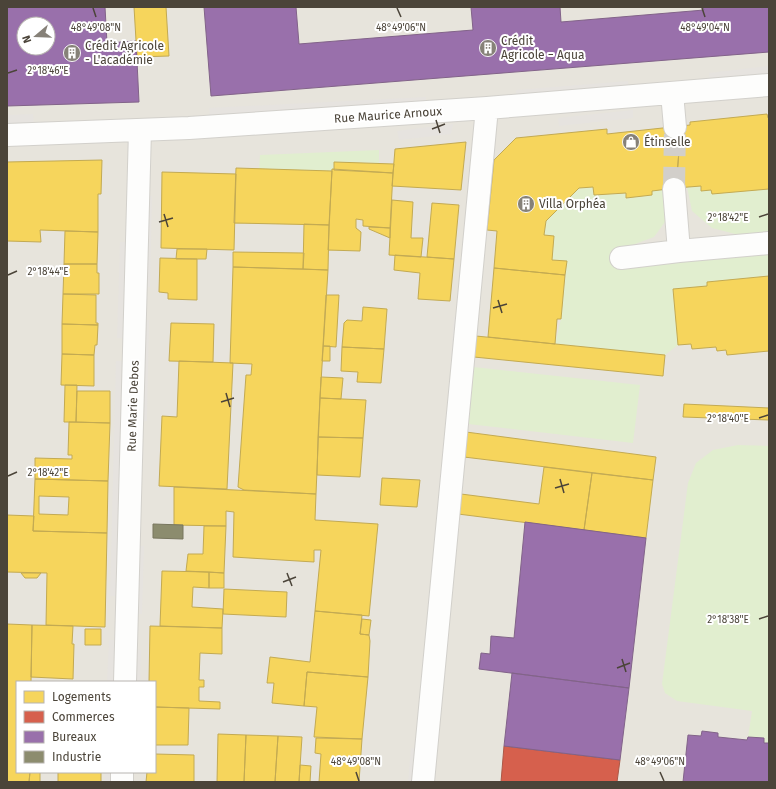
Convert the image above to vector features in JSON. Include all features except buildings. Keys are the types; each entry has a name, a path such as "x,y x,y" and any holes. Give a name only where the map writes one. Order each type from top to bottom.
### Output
{"street":[{"name":"Rue Maurice Arnoux","path":"7,134 140,130 487,108 769,85"},
{"path":"672,93 675,127"},
{"path":"423,782 487,108"},
{"name":"Rue Marie Debos","path":"125,681 140,130"},
{"path":"674,189 679,251"},
{"path":"621,258 769,243"}],"shaded area":[{"path":"7,7 769,7 769,782 7,782"},
{"path":"769,66 769,77 710,83 709,73"},
{"path":"628,81 629,90 516,99 516,90"},
{"path":"426,97 426,106 210,117 209,108"},
{"path":"633,110 633,118 559,126 558,118"},
{"path":"33,114 34,124 7,125 7,115"},
{"path":"453,124 451,134 399,140 397,131"},
{"path":"144,196 152,196 150,287 142,286"},
{"path":"120,242 127,242 126,338 117,338"},
{"path":"454,317 461,318 456,372 450,371"},
{"path":"141,320 149,320 147,421 138,421"},
{"path":"116,361 126,361 118,596 110,596"},
{"path":"136,546 144,546 142,614 134,614"},
{"path":"109,640 118,640 117,681 107,681"},
{"path":"134,649 141,650 140,681 133,681"},
{"path":"411,748 418,749 415,782 408,782"},
{"path":"105,773 115,773 115,782 105,782"}],"green space":[{"path":"379,150 379,163 334,162 334,170 332,169 332,171 259,169 260,155"},
{"path":"701,186 701,191 711,190 712,194 769,189 769,235 743,236 712,228 692,211 687,187"},
{"path":"593,187 594,195 626,193 627,198 652,195 652,191 676,188 670,215 654,237 616,251 769,251 769,276 707,282 707,286 673,289 678,345 665,355 555,344 561,319 567,261 552,260 554,236 544,235 546,221 579,188"},
{"path":"473,367 640,385 633,443 468,424"},
{"path":"738,445 769,446 769,743 764,743 763,738 748,737 752,711 677,701 665,693 662,684 688,483 696,463 713,450"}],"tunnel":[{"path":"674,189 675,127"}],"place":[{"name":"Crédit Agricole − Aqua","path":"488,48"},
{"name":"Crédit Agricole - L'académie","path":"72,53"},
{"name":"Étinselle","path":"631,142"},
{"name":"Villa Orphéa","path":"526,204"}]}
